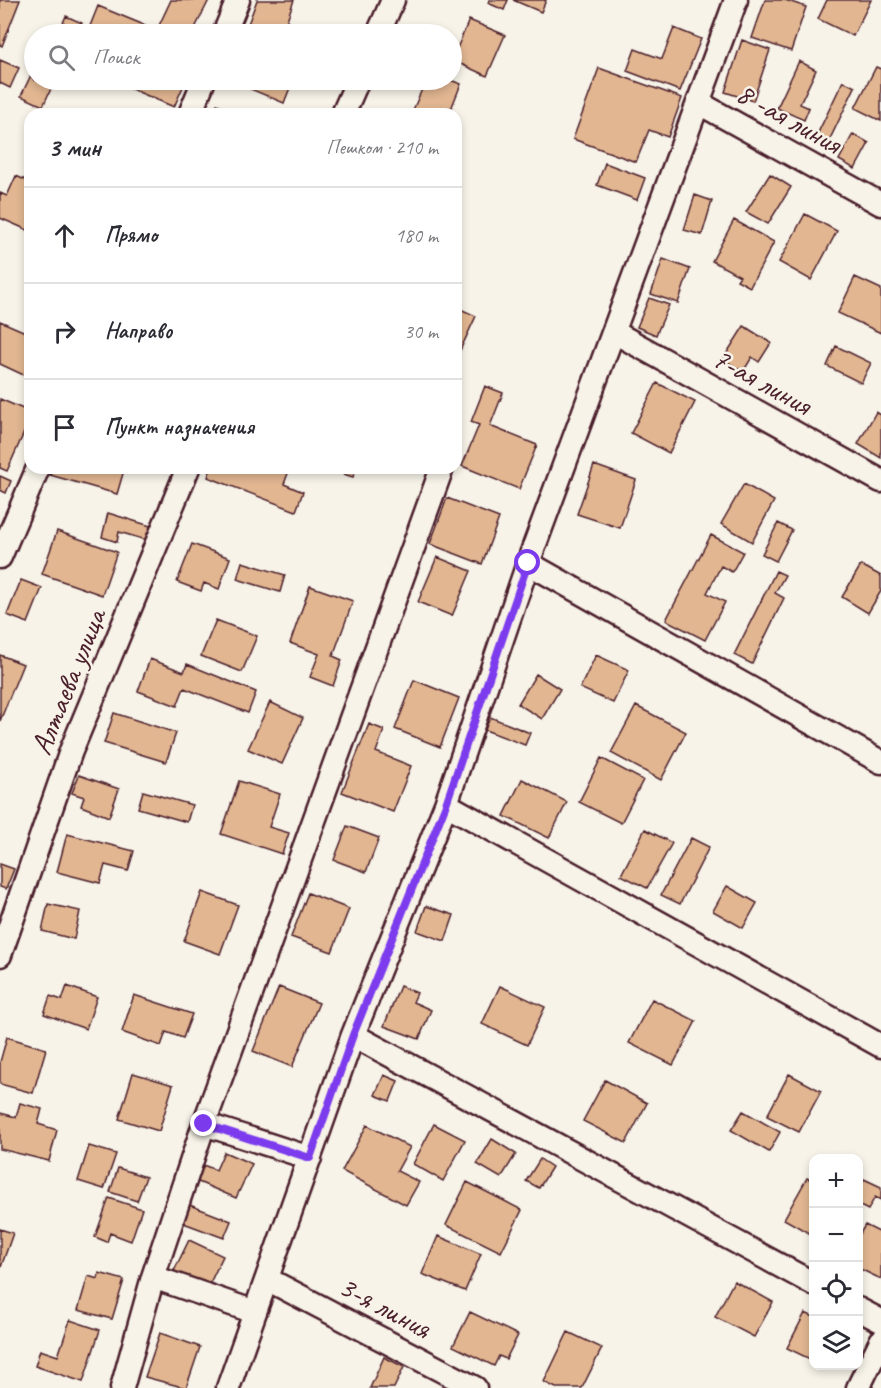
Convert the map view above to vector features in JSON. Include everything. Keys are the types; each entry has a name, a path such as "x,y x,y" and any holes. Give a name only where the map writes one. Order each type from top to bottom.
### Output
{"street":[{"path":"228,24 238,0"},
{"path":"382,24 393,0"},
{"path":"228,1388 353,1035 446,804 528,563 736,0"},
{"path":"192,108 200,90"},
{"path":"346,108 354,90"},
{"name":"8 -ая линия","path":"699,103 881,204"},
{"name":"7-ая линия","path":"614,333 881,481"},
{"path":"0,557 35,474"},
{"name":"Алтаева улица","path":"0,955 71,751 186,474"},
{"path":"122,1388 153,1277 204,1124 440,474"},
{"path":"528,563 881,762"},
{"path":"446,804 881,1046"},
{"path":"353,1035 809,1282"},
{"path":"204,1124 310,1158"},
{"path":"153,1277 255,1312"},
{"name":"3-я линия","path":"267,1279 475,1388"},
{"path":"863,1312 881,1321"},
{"path":"858,1388 881,1341"}],"building":[{"path":"0,0 20,0 2,46 0,45"},
{"path":"171,0 209,0 197,24 160,24"},
{"path":"257,0 294,0 286,24 248,24"},
{"path":"489,0 508,0 504,10 488,3"},
{"path":"513,0 546,0 541,12"},
{"path":"765,0 785,0 806,7 791,51 752,38"},
{"path":"827,0 871,0 853,36 818,19"},
{"path":"98,6 142,24 91,24"},
{"path":"66,16 82,23 81,24 62,24"},
{"path":"469,20 505,35 487,76 462,65 462,36"},
{"path":"674,28 701,39 680,91 627,71 635,49 662,59"},
{"path":"742,40 770,50 753,101 725,92"},
{"path":"0,60 19,68 10,88 0,83"},
{"path":"799,61 816,70 800,104 809,108 804,120 777,108"},
{"path":"876,67 881,69 881,121 855,108"},
{"path":"599,68 682,98 668,137 649,130 636,162 573,139"},
{"path":"843,81 855,87 827,145 815,139"},
{"path":"24,90 50,90 43,106 21,96"},
{"path":"134,90 182,90 174,107"},
{"path":"253,90 289,90 284,103"},
{"path":"422,90 459,90 451,108 414,108"},
{"path":"853,134 869,143 855,169 839,160"},
{"path":"605,163 645,178 637,200 597,185"},
{"path":"770,174 791,187 768,224 746,212"},
{"path":"16,176 24,179 24,228 0,218 0,193 7,196"},
{"path":"695,195 712,201 702,235 684,230"},
{"path":"805,214 837,231 811,280 779,262"},
{"path":"734,220 774,242 750,287 737,280 740,276 712,261"},
{"path":"663,259 690,269 678,303 651,294"},
{"path":"855,277 881,289 881,333 838,313"},
{"path":"649,298 669,305 656,335 637,327"},
{"path":"462,310 476,316 462,346"},
{"path":"0,321 24,331 24,375 0,364"},
{"path":"744,326 771,343 759,362 752,357 743,372 723,359"},
{"path":"836,346 871,363 861,383 827,366"},
{"path":"657,383 695,402 669,453 631,433"},
{"path":"485,386 503,393 490,426 537,445 519,489 462,466 479,425 471,422"},
{"path":"0,399 24,409 24,433 7,471 0,468"},
{"path":"876,412 881,415 881,458 858,444"},
{"path":"594,465 636,480 620,528 577,514"},
{"path":"50,474 123,474 117,494"},
{"path":"209,474 288,474 284,484 303,492 296,511 208,477"},
{"path":"0,476 11,481 6,493 0,490"},
{"path":"744,484 774,501 752,542 721,524"},
{"path":"447,498 499,518 482,564 430,544"},
{"path":"108,513 157,528 153,542 119,532 117,542 102,537"},
{"path":"778,523 792,530 776,561 762,554"},
{"path":"57,531 117,552 102,595 42,574"},
{"path":"711,535 743,552 732,572 721,566 707,593 725,602 705,640 666,620"},
{"path":"192,544 230,558 219,589 204,583 201,591 177,582"},
{"path":"437,557 471,571 452,616 418,602"},
{"path":"242,562 285,575 280,592 237,579"},
{"path":"861,565 881,576 881,591 868,613 842,597"},
{"path":"776,571 785,575 775,593 784,598 752,664 734,655"},
{"path":"21,580 42,588 28,623 7,615"},
{"path":"310,586 353,601 333,656 342,660 333,686 310,677 319,654 290,643"},
{"path":"216,620 257,636 242,672 201,656"},
{"path":"0,655 23,664 0,721"},
{"path":"596,655 629,670 613,703 580,688"},
{"path":"150,659 184,672 187,664 256,692 248,713 184,688 177,706 138,691"},
{"path":"536,674 560,689 542,719 518,704"},
{"path":"414,680 459,698 440,747 395,729"},
{"path":"270,702 303,718 282,764 248,749"},
{"path":"636,706 686,732 661,780 611,753"},
{"path":"114,713 176,733 166,762 104,743"},
{"path":"490,717 530,733 525,745 485,730"},
{"path":"369,724 384,730 376,752 411,766 393,812 342,792"},
{"path":"601,758 643,780 621,823 579,802"},
{"path":"79,775 119,789 109,817 81,806 84,797 72,793"},
{"path":"522,779 567,802 549,838 504,816"},
{"path":"239,781 280,794 269,827 289,833 282,854 221,834"},
{"path":"143,791 192,805 187,822 138,808"},
{"path":"347,826 379,838 366,872 334,860"},
{"path":"645,829 672,843 647,888 621,875"},
{"path":"67,834 134,851 128,871 105,865 100,883 57,872"},
{"path":"691,838 709,847 680,904 661,895"},
{"path":"0,864 14,869 6,889 0,887"},
{"path":"727,886 757,903 743,928 713,911"},
{"path":"202,892 238,905 220,954 184,941"},
{"path":"308,893 349,909 332,952 291,937"},
{"path":"48,904 80,911 74,939 42,931"},
{"path":"426,906 454,915 445,941 417,931"},
{"path":"67,986 97,997 86,1029 44,1014 50,996 62,1000"},
{"path":"400,986 417,993 413,1002 431,1010 419,1039 384,1026"},
{"path":"500,986 545,1007 527,1045 482,1024"},
{"path":"279,987 319,1003 292,1067 253,1051"},
{"path":"134,995 192,1014 183,1038 166,1032 161,1046 122,1032"},
{"path":"652,999 696,1021 673,1065 629,1043"},
{"path":"7,1037 46,1049 33,1093 0,1084 0,1062"},
{"path":"133,1073 173,1085 159,1131 119,1119"},
{"path":"789,1074 821,1091 799,1132 767,1116"},
{"path":"384,1075 398,1081 390,1101 375,1095"},
{"path":"605,1080 647,1103 626,1143 583,1121"},
{"path":"20,1103 42,1109 38,1124 57,1130 49,1161 0,1149 0,1113 16,1117"},
{"path":"743,1111 780,1132 769,1152 731,1130"},
{"path":"434,1124 465,1140 443,1181 413,1164"},
{"path":"367,1125 410,1147 397,1171 419,1182 406,1205 342,1171"},
{"path":"492,1139 516,1154 501,1178 477,1164"},
{"path":"89,1146 116,1154 104,1189 78,1181"},
{"path":"224,1152 252,1164 236,1198 196,1181 203,1165 216,1170"},
{"path":"540,1159 552,1167 539,1188 526,1181"},
{"path":"118,1168 146,1177 137,1201 110,1192"},
{"path":"807,1178 809,1179 809,1233 784,1219"},
{"path":"864,1179 881,1187 881,1200 875,1197 868,1210 863,1208"},
{"path":"467,1182 522,1210 501,1252 446,1225"},
{"path":"109,1198 142,1209 131,1241 110,1233 107,1242 95,1237"},
{"path":"187,1204 231,1221 224,1238 181,1222"},
{"path":"865,1225 881,1233 881,1279 863,1270 863,1228"},
{"path":"0,1229 13,1233 0,1270"},
{"path":"438,1236 481,1254 465,1291 422,1274"},
{"path":"189,1240 223,1256 208,1287 174,1271"},
{"path":"99,1273 124,1280 112,1319 78,1310 88,1276 98,1279"},
{"path":"734,1281 773,1302 754,1337 715,1317"},
{"path":"470,1312 518,1335 506,1359 499,1356 494,1366 453,1346"},
{"path":"805,1313 809,1315 809,1359 787,1348"},
{"path":"70,1320 100,1330 83,1382 35,1366 40,1350 58,1356"},
{"path":"568,1332 602,1348 582,1388 556,1388 544,1382"},
{"path":"160,1333 200,1347 186,1388 145,1377"},
{"path":"384,1357 404,1367 394,1388 370,1388"}],"route":[{"path":"204,1124 310,1158 353,1035 446,804 528,563"}]}
